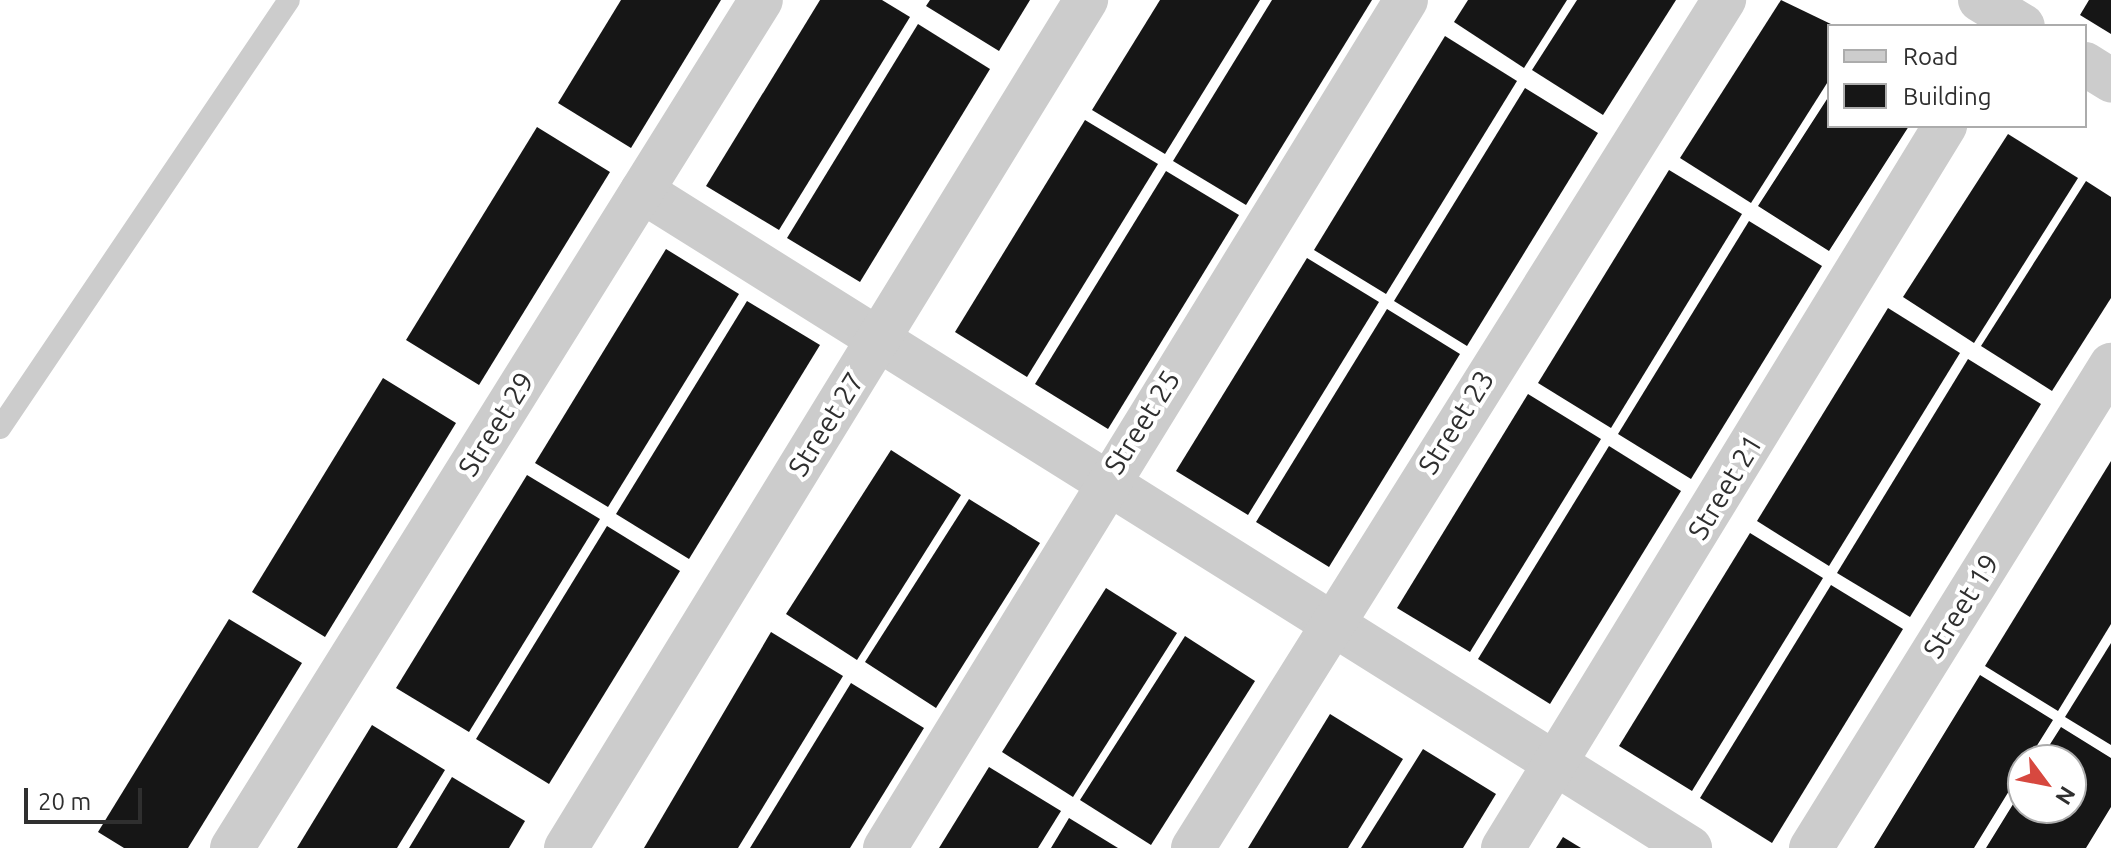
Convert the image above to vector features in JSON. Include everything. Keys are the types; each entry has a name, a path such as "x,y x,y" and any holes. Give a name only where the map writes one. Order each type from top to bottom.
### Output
{"street":[{"name":"Street 29","path":"232,848 761,0"},
{"name":"Street 27","path":"566,848 1086,0"},
{"name":"Street 25","path":"885,848 1103,485 1406,0"},
{"name":"Street 23","path":"1193,848 1327,624 1724,0"},
{"path":"2087,65 2111,80"},
{"name":"Street 21","path":"1503,848 1944,128"},
{"path":"642,191 1103,485 1690,848"},
{"name":"Street 19","path":"1811,848 2111,365"}],"lane":[{"path":"0,428 289,0"}],"building":[{"path":"621,0 721,0 631,148 558,103"},
{"path":"820,0 882,0 910,17 779,230 706,186"},
{"path":"930,0 1030,0 999,51 926,6"},
{"path":"1160,0 1260,0 1165,154 1092,110"},
{"path":"1272,0 1372,0 1246,205 1173,161"},
{"path":"1468,0 1567,0 1524,68 1454,22"},
{"path":"1577,0 1676,0 1603,115 1532,70"},
{"path":"1781,0 1831,24 1827,24 1827,83 1751,203 1680,158"},
{"path":"2089,0 2111,0 2111,34 2080,15"},
{"path":"918,24 990,69 860,282 787,238"},
{"path":"1445,36 1517,81 1386,294 1314,250"},
{"path":"1525,88 1598,133 1467,346 1394,301"},
{"path":"1827,99 1827,128 1908,128 1829,251 1758,206"},
{"path":"1085,120 1158,164 1027,377 955,332"},
{"path":"537,127 610,172 479,385 406,340"},
{"path":"2008,134 2078,178 1974,343 1903,297"},
{"path":"1669,170 1742,214 1611,428 1538,383"},
{"path":"1166,171 1239,215 1108,429 1035,384"},
{"path":"2086,181 2111,197 2111,298 2052,391 1981,346"},
{"path":"1749,221 1822,266 1691,479 1618,434"},
{"path":"666,249 739,294 608,507 535,463"},
{"path":"1307,258 1379,302 1248,515 1176,471"},
{"path":"747,301 820,345 689,559 616,514"},
{"path":"1888,308 1960,353 1829,566 1757,521"},
{"path":"1387,309 1460,354 1329,567 1256,522"},
{"path":"1968,359 2041,404 1910,617 1837,573"},
{"path":"383,378 456,423 325,637 252,592"},
{"path":"1528,394 1601,439 1470,652 1397,608"},
{"path":"1609,446 1681,491 1550,704 1478,659"},
{"path":"891,450 961,495 857,660 786,614"},
{"path":"2111,461 2111,624 2058,711 1985,666"},
{"path":"527,475 600,519 469,732 396,688"},
{"path":"969,499 1040,543 936,708 865,662"},
{"path":"607,526 680,571 549,784 476,739"},
{"path":"1750,533 1823,578 1692,791 1619,746"},
{"path":"1831,585 1903,629 1772,843 1700,798"},
{"path":"1106,588 1177,633 1073,797 1002,752"},
{"path":"229,619 302,663 188,848 124,848 98,832"},
{"path":"771,632 843,676 738,848 644,848"},
{"path":"1185,636 1255,681 1151,845 1080,800"},
{"path":"2111,643 2111,745 2065,717"},
{"path":"1980,675 2053,720 2038,744 2007,744 2007,795 1974,848 1874,848"},
{"path":"851,683 924,728 850,848 750,848"},
{"path":"1330,714 1403,759 1348,848 1248,848"},
{"path":"372,725 445,770 397,848 297,848"},
{"path":"2061,727 2111,758 2111,807 2086,848 1986,848 2007,814 2007,824 2087,824 2087,744 2050,744"},
{"path":"1423,749 1496,794 1463,848 1361,848"},
{"path":"989,767 1061,811 1038,848 939,848"},
{"path":"452,777 525,821 509,848 409,848"},
{"path":"1069,818 1118,848 1051,848"},
{"path":"1563,837 1581,848 1556,848"}]}
